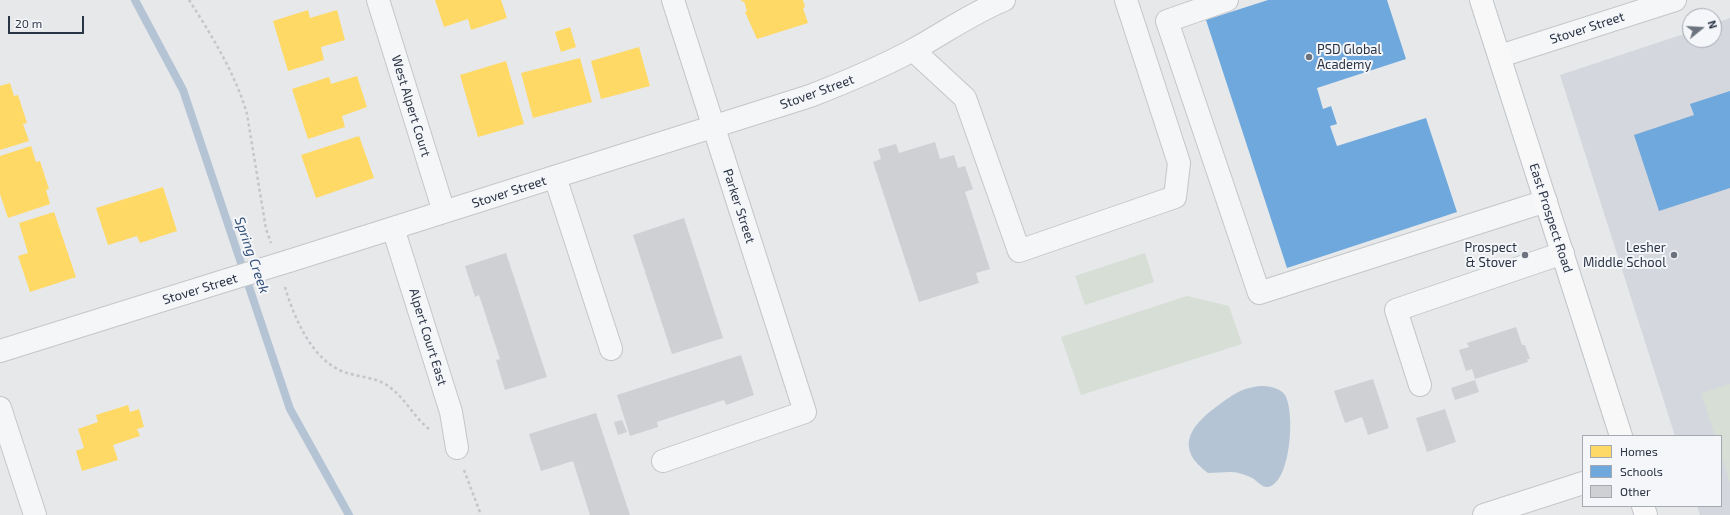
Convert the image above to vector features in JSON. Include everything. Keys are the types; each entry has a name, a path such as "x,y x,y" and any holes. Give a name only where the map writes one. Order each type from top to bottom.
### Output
{"main road":[{"name":"East Prospect Road","path":"1481,0 1621,435"}],"street":[{"name":"West Alpert Court","path":"378,0 444,212"},
{"name":"Parker Street","path":"663,462 805,412 673,0"},
{"name":"Stover Street","path":"0,351 810,96 859,77 913,50 988,7 1004,0"},
{"path":"913,50 965,98 1019,251 1175,197 1179,163 1126,0"},
{"path":"1139,40 1167,21 1227,0"},
{"name":"Stover Street","path":"1500,56 1675,0"},
{"path":"1167,21 1259,293 1546,200"},
{"path":"555,177 610,349"},
{"name":"Alpert Court East","path":"393,228 451,412 457,448"},
{"path":"1420,385 1396,310 1563,253"},
{"path":"0,408 34,515"},
{"path":"1484,515 1582,483"}],"shaded area":[{"name":"Lesher Middle School","path":"1730,18 1730,515 1700,515 1697,507 1722,507 1722,435 1675,435 1560,75 1682,35 1682,48 1722,48 1722,21"},
{"path":"1145,253 1154,282 1085,305 1075,276"},
{"path":"1187,296 1229,306 1242,344 1081,395 1061,337"},
{"path":"1730,384 1730,483 1722,458 1722,435 1715,435 1701,393"}],"water":[{"path":"1260,386 1280,390 1285,395 1288,403 1290,415 1289,444 1287,458 1278,480 1271,486 1266,487 1252,478 1240,473 1208,473 1198,464 1189,447 1193,430 1199,422 1216,407 1232,396 1246,389"}],"building: Homes":[{"path":"435,0 501,0 507,18 471,30 468,19 444,27"},
{"path":"741,0 803,0 805,7 803,8 808,23 757,39 745,12 747,11 744,1 742,2"},
{"path":"308,10 310,18 337,10 345,40 321,47 324,60 288,71 273,21"},
{"path":"570,27 576,47 561,52 555,32"},
{"path":"639,47 650,86 601,99 591,61"},
{"path":"580,58 592,102 533,118 521,73"},
{"path":"506,61 524,124 478,137 460,75"},
{"path":"357,76 367,107 342,116 345,127 308,139 292,89 329,77 331,84"},
{"path":"10,83 14,96 18,95 27,123 23,124 29,141 0,150 0,86"},
{"path":"359,136 374,178 316,198 301,155"},
{"path":"31,146 36,162 40,161 49,189 46,190 50,204 8,218 0,194 0,156"},
{"path":"163,187 177,231 140,243 137,236 108,245 96,208"},
{"path":"54,212 76,277 30,292 18,256 28,253 19,223"},
{"path":"128,405 130,412 139,409 144,427 137,429 140,436 113,445 118,460 82,471 76,451 84,448 78,429 98,422 96,415"}],"building: Schools":[{"path":"1268,0 1387,0 1406,59 1317,88 1323,109 1331,106 1337,124 1330,126 1337,146 1426,118 1457,212 1287,268 1206,20"},
{"path":"1730,91 1730,188 1659,211 1634,135 1694,115 1690,104"}],"building: Other":[{"path":"935,142 940,159 954,155 958,168 965,166 973,189 965,192 990,269 976,273 979,283 919,302 873,162 881,159 878,149 896,144 899,153"},
{"path":"684,218 723,338 672,354 633,235"},
{"path":"506,253 547,377 505,390 496,360 500,359 479,295 475,297 465,266"},
{"path":"1516,327 1522,345 1525,345 1530,359 1527,359 1528,362 1475,379 1472,369 1466,371 1459,350 1469,347 1467,343"},
{"path":"741,355 754,395 726,405 724,400 657,422 658,427 630,436 617,395"},
{"path":"1373,379 1389,428 1368,435 1362,417 1345,423 1334,391"},
{"path":"1475,380 1479,392 1455,400 1451,388"},
{"path":"1445,409 1456,442 1427,452 1416,418"},
{"path":"596,413 630,515 590,515 573,461 541,471 529,434"},
{"path":"622,420 627,432 618,435 614,422"}],"waterway":[{"name":"Spring Creek","path":"135,0 183,90 290,409 349,515"}],"place":[{"name":"PSD Global Academy","path":"1309,57"},
{"name":"Prospect & Stover","path":"1525,255"},
{"name":"Lesher Middle School","path":"1674,255"}]}
